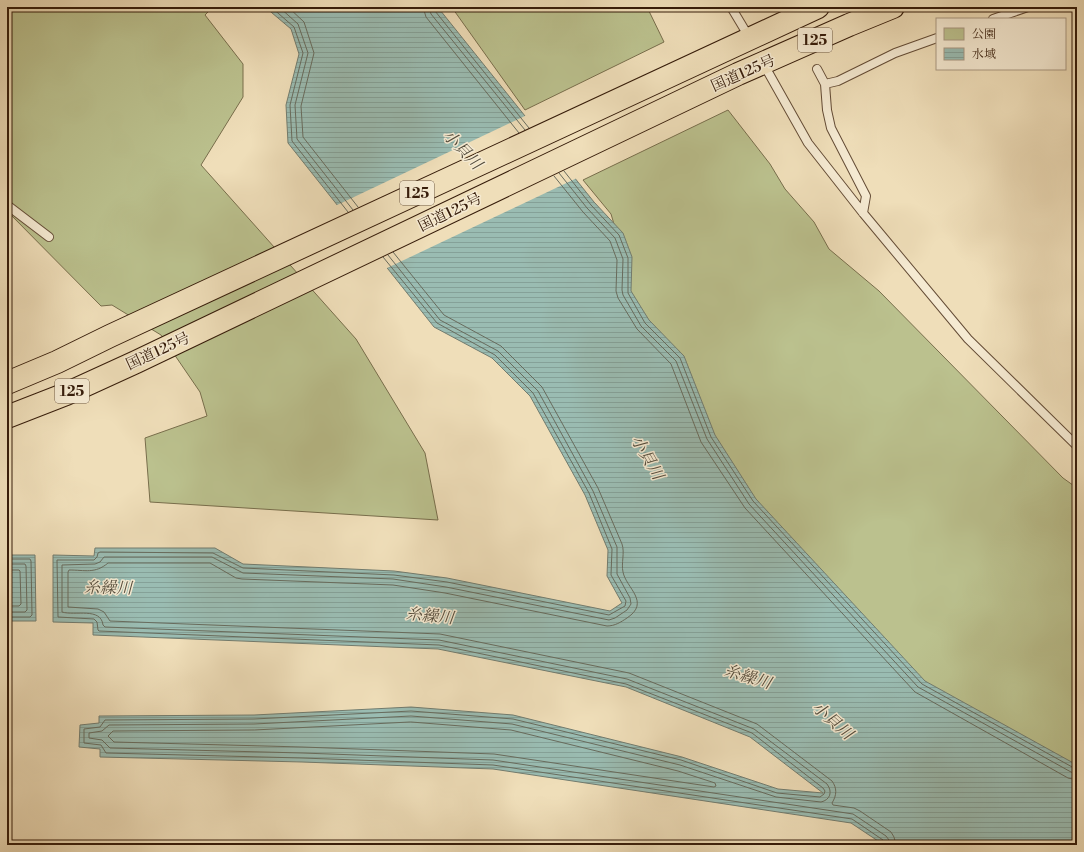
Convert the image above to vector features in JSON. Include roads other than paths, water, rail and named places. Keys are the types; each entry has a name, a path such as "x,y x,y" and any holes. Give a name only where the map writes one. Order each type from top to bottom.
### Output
{"highway":[{"name":"国道125号","path":"7,382 58,362 110,336 818,7"},
{"name":"国道125号","path":"7,417 66,394 136,362 738,74 893,7"}],"lane":[{"path":"731,7 750,38"},
{"path":"996,18 1028,7"},
{"path":"825,84 838,81 894,53 936,38"},
{"path":"763,63 808,143 863,213 968,339 1077,446"},
{"path":"817,69 825,84 827,110 831,128 866,196 863,213"},
{"path":"7,205 49,237"}],"water":[{"path":"265,7 437,7 440,10 594,202 623,233 632,257 631,291 649,320 684,356 715,435 756,499 925,681 1077,765 1077,845 884,845 851,823 493,769 100,757 100,749 79,747 80,725 99,723 99,716 254,715 411,707 513,715 682,757 778,789 823,793 750,737 626,687 438,649 93,635 93,623 53,622 53,555 94,556 95,548 215,548 243,564 394,571 447,578 610,611 622,603 607,576 608,550 585,495 530,396 492,358 434,327 288,143 286,105 299,54 291,29"},
{"path":"7,555 35,555 36,621 7,621"}],"water label":[{"name":"小貝川","path":"463,149"},
{"name":"小貝川","path":"648,457"},
{"name":"糸繰川","path":"108,587"},
{"name":"糸繰川","path":"430,615"},
{"name":"糸繰川","path":"748,676"},
{"name":"小貝川","path":"833,720"}]}
